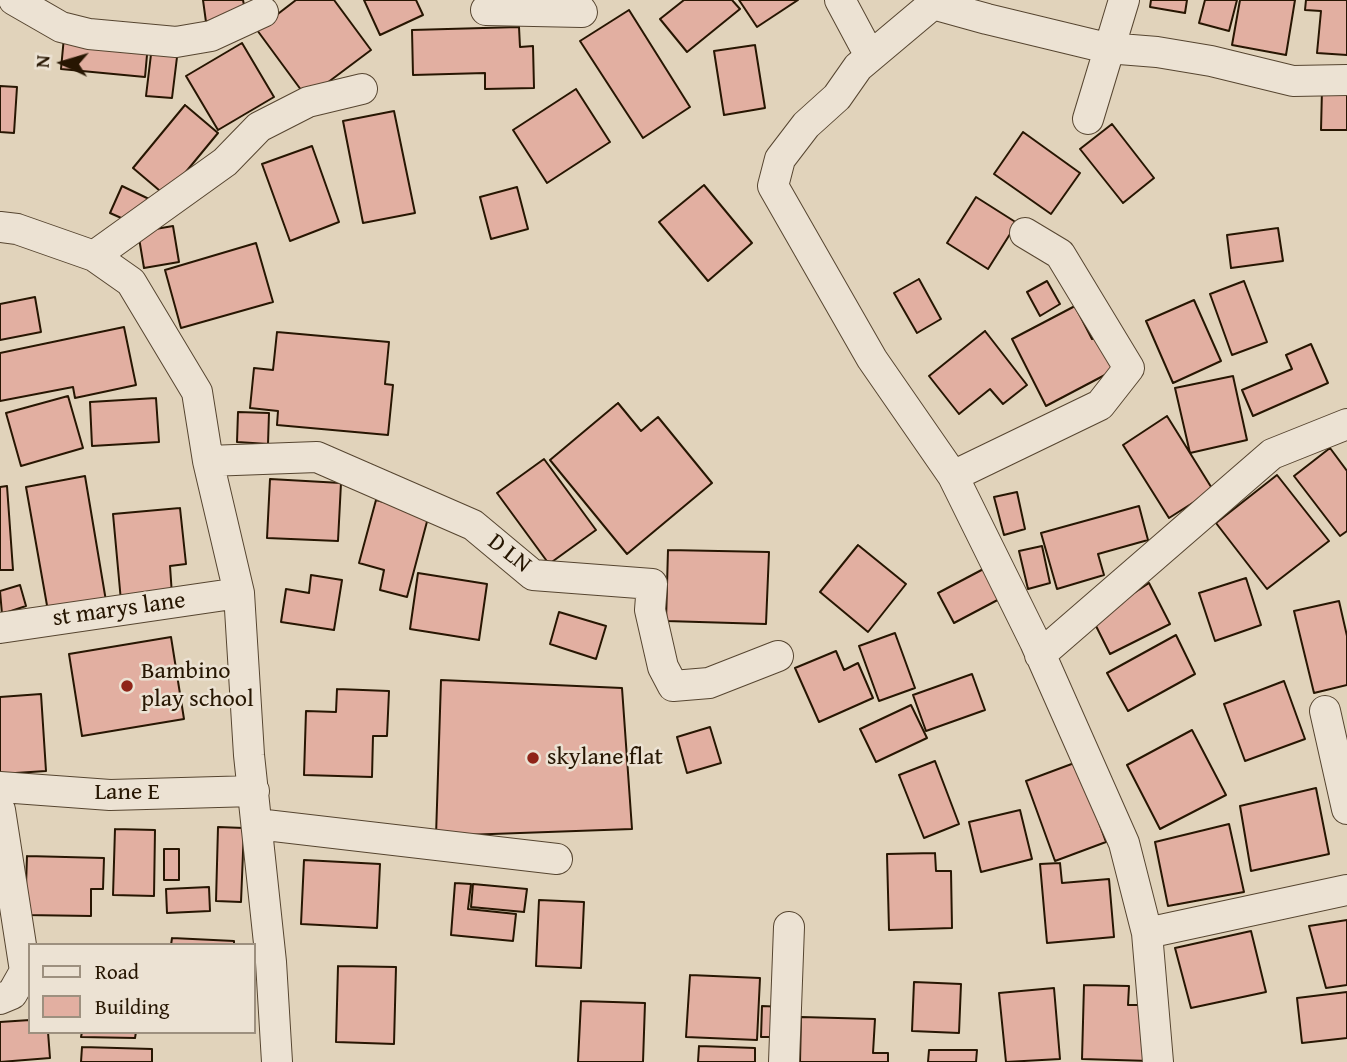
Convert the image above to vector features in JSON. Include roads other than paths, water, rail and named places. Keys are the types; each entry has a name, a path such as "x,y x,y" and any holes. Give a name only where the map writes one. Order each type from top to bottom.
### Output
{"street":[{"path":"13,0 61,27 89,34 176,42 211,36 263,12"},
{"path":"486,10 582,12 573,0"},
{"path":"840,0 870,56"},
{"path":"1088,119 1107,48 1124,0"},
{"path":"1158,1062 1147,933 1124,844 1040,655 953,476 872,359 773,186 780,159 806,125 837,97 870,56 932,2 1107,48 1198,59 1293,81 1347,80"},
{"path":"94,256 225,162 260,127 308,102 362,89"},
{"path":"0,227 17,229 94,256 131,282 197,392 208,461 239,593 249,755 271,961 277,1062"},
{"path":"953,476 1100,405 1129,368 1060,254 1025,233"},
{"path":"1040,655 1272,454 1347,424"},
{"name":"D LN","path":"208,461 317,457 473,525 533,575 652,584 650,610 663,667 673,686 709,683 778,656"},
{"name":"st marys lane","path":"0,628 239,593"},
{"path":"1325,711 1347,809"},
{"name":"Lane E","path":"0,787 110,795 254,791"},
{"path":"0,810 25,971 12,994 0,999"},
{"path":"257,824 557,859"},
{"path":"1147,933 1347,890"},
{"path":"784,1062 789,927"}],"place":[{"name":"Bambino play school","path":"127,686"},
{"name":"skylane flat","path":"533,758"}]}
